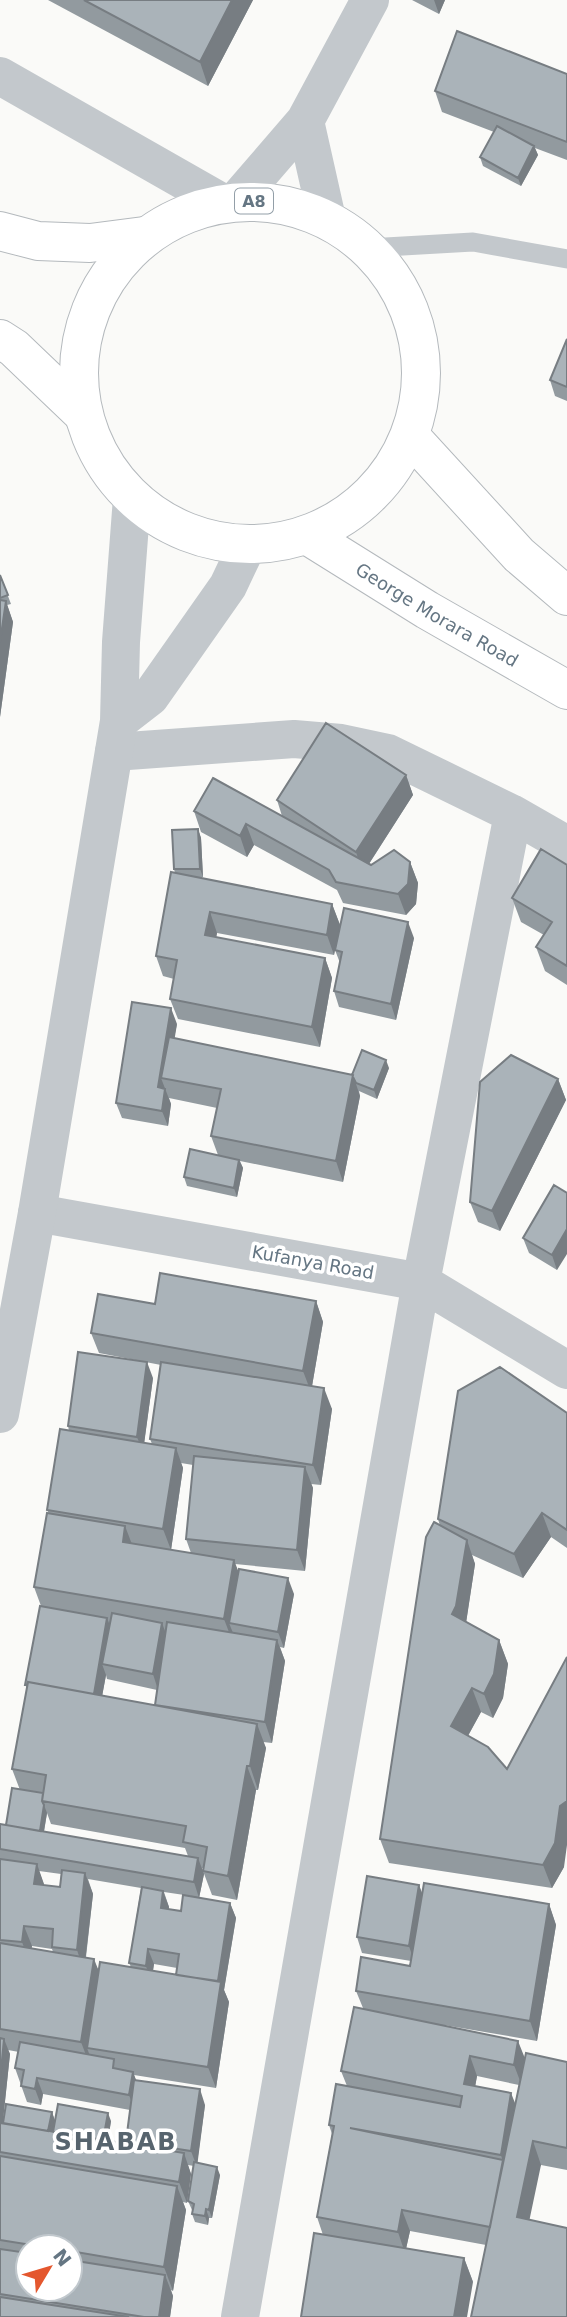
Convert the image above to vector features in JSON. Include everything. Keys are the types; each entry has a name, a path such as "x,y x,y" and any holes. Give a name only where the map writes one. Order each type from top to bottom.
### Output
{"highway":[{"name":"A8","path":"268,201 298,208 327,219 368,248 408,304 423,370 411,438 387,480 352,513 310,537 247,547 185,533 132,498 101,460 82,414 79,348 101,286 144,236 182,214 230,202 268,201"},
{"name":"A8","path":"0,231 38,241 90,243 144,236"},
{"name":"A8","path":"0,339 14,348 82,414"},
{"path":"411,438 519,555 567,596"},
{"name":"George Morara Road","path":"310,537 427,610 567,690"}],"street":[{"path":"0,76 230,202 305,121 370,0"},
{"path":"305,121 327,219"},
{"path":"0,1414 37,1213 116,737 132,498"},
{"path":"116,737 150,697 229,586 247,547"},
{"path":"116,737 294,739 341,743 388,753 513,814 567,845"},
{"path":"240,2317 421,1282 513,814"},
{"name":"Kufanya Road","path":"37,1213 421,1282 567,1370"}],"lane":[{"path":"368,248 472,242 567,259"}],"building":[{"path":"84,0 232,0 200,62"},
{"path":"457,31 567,74 567,142 435,91"},
{"path":"497,126 534,146 518,178 480,157"},
{"path":"567,339 567,387 550,380"},
{"path":"0,575 8,595 0,598"},
{"path":"0,600 6,601 0,642"},
{"path":"326,723 406,775 356,852 277,800"},
{"path":"213,778 371,865 394,850 410,862 408,884 398,894 336,882 329,870 246,824 240,836 194,811"},
{"path":"198,829 200,869 174,869 172,830"},
{"path":"541,849 567,865 567,966 536,947 552,922 512,898"},
{"path":"171,872 332,904 327,935 210,912 205,935 325,958 312,1027 170,999 177,960 156,956"},
{"path":"344,908 408,922 391,1004 334,991 342,952 335,950"},
{"path":"132,1002 171,1008 158,1087 165,1089 162,1111 116,1103"},
{"path":"169,1037 353,1075 336,1161 211,1136 221,1089 161,1078"},
{"path":"362,1050 386,1060 374,1090 356,1083 352,1075"},
{"path":"511,1055 558,1079 492,1211 470,1202 480,1082"},
{"path":"190,1149 239,1160 234,1188 184,1177"},
{"path":"554,1185 567,1193 567,1229 552,1255 523,1238"},
{"path":"160,1273 316,1301 303,1371 91,1333 98,1294 155,1304"},
{"path":"78,1352 147,1362 137,1437 68,1426"},
{"path":"161,1362 324,1388 313,1465 150,1439"},
{"path":"500,1367 567,1413 567,1530 542,1513 514,1554 438,1519 458,1391"},
{"path":"60,1429 176,1448 163,1529 47,1510"},
{"path":"194,1456 305,1467 297,1550 186,1539"},
{"path":"47,1513 125,1526 123,1542 234,1560 224,1619 34,1587"},
{"path":"434,1522 467,1540 456,1606 452,1614 499,1640 494,1674 484,1694 472,1688 451,1726 488,1747 507,1769 567,1657 567,1801 560,1806 555,1843 543,1865 380,1839 426,1537"},
{"path":"239,1569 288,1578 278,1632 229,1623"},
{"path":"40,1606 107,1618 94,1694 28,1682 25,1685"},
{"path":"112,1613 162,1623 153,1674 102,1664"},
{"path":"167,1622 277,1640 265,1722 155,1705"},
{"path":"28,1682 257,1724 228,1876 203,1871 207,1847 183,1842 186,1826 42,1801 46,1775 12,1769"},
{"path":"12,1788 43,1793 40,1831 6,1825"},
{"path":"0,1824 198,1858 194,1882 0,1849"},
{"path":"0,1859 37,1864 34,1884 60,1887 62,1870 85,1873 77,1950 52,1947 53,1929 24,1926 22,1942 0,1940"},
{"path":"367,1876 419,1885 409,1946 357,1937"},
{"path":"424,1883 549,1904 530,2021 356,1991 361,1957 410,1966"},
{"path":"142,1887 163,1891 161,1908 181,1911 183,1895 230,1903 218,1981 176,1975 179,1954 148,1949 146,1966 129,1963"},
{"path":"0,1943 94,1959 81,2042 0,2029"},
{"path":"100,1962 221,1982 208,2067 87,2048"},
{"path":"354,2007 518,2041 514,2065 470,2056 464,2084 511,2093 501,2155 350,2128 503,2160 490,2227 402,2210 398,2232 317,2217 334,2126 329,2125 336,2084 460,2107 462,2096 341,2071"},
{"path":"0,2038 4,2039 0,2081"},
{"path":"20,2042 114,2059 113,2068 133,2072 129,2095 37,2078 35,2089 21,2086 24,2070 15,2068"},
{"path":"526,2053 567,2062 567,2148 533,2141 517,2217 567,2228 567,2317 471,2317"},
{"path":"134,2080 200,2089 191,2151 126,2141"},
{"path":"6,2104 52,2112 48,2131 3,2123"},
{"path":"58,2104 108,2113 103,2140 53,2132"},
{"path":"0,2123 184,2153 179,2182 0,2152"},
{"path":"0,2156 177,2186 164,2267 84,2253 84,2233 14,2233 14,2242 0,2240"},
{"path":"194,2162 217,2167 209,2210 206,2209 205,2216 192,2214 194,2204 188,2201"},
{"path":"314,2233 464,2258 454,2317 301,2317"},
{"path":"0,2249 14,2251 14,2296 0,2294"},
{"path":"84,2262 165,2275 159,2317 56,2303 84,2303"},
{"path":"0,2297 14,2299 14,2303 39,2303 129,2317 0,2317"}],"district":[{"name":"SHABAB","path":"116,2142"}]}
